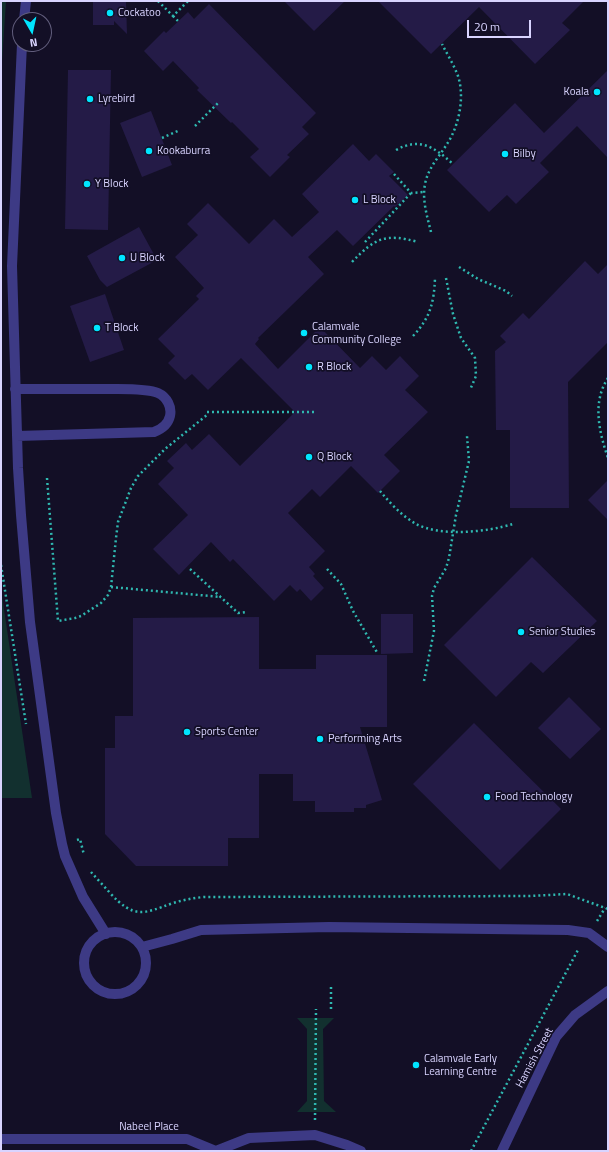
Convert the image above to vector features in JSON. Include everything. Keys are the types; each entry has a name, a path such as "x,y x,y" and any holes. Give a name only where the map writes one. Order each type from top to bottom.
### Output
{"street":[{"path":"25,12 26,1"},
{"path":"22,52 12,266 20,515 30,622 56,813 65,856 83,897 106,934"},
{"path":"15,389 128,389 151,391 163,396 170,406 170,413 166,425 160,430 154,432 17,436"},
{"path":"142,947 201,930 329,928 568,930 589,933 608,947"},
{"path":"118,932 128,934 142,947 146,957 147,967 144,977 138,986 129,992 108,994 98,989 90,982 85,972 84,962 86,952 91,943 99,936 106,934 118,932"},
{"name":"Hamish Street","path":"502,1151 556,1037 575,1015 608,991"},
{"name":"Nabeel Place","path":"1,1140 187,1139 216,1151 249,1138 315,1135 361,1151"}],"path":[{"path":"158,1 178,21"},
{"path":"173,16 188,1"},
{"path":"431,232 424,204 425,184 429,171 454,132 461,100 458,77 442,44"},
{"path":"195,126 218,103"},
{"path":"162,138 180,130"},
{"path":"396,150 409,144 421,144 430,147 453,164"},
{"path":"394,174 411,193"},
{"path":"365,242 411,193 424,192"},
{"path":"352,262 374,242 386,238 397,238 418,242"},
{"path":"459,267 478,279 506,291 512,296"},
{"path":"413,336 423,326 429,315 433,299 435,278"},
{"path":"446,278 453,314 461,338 475,358 476,376 470,390"},
{"path":"608,378 602,390 597,412 602,440 608,458"},
{"path":"47,478 58,621 75,618 94,608 108,595 111,587 118,522 131,488 138,476 165,449 197,422 207,414 317,412"},
{"path":"424,681 434,631 432,596 434,588 446,568 449,558 456,515 469,461 467,436"},
{"path":"380,491 402,513 416,524 430,529 453,532 480,530 513,524"},
{"path":"1,565 27,730"},
{"path":"190,569 238,613 246,612"},
{"path":"327,569 341,584 353,611 378,654"},
{"path":"111,587 221,597"},
{"path":"75,841 80,839 84,858"},
{"path":"90,868 92,873 113,896 124,907 134,912 157,910 186,899 204,897 522,896 567,894 607,908 598,920"},
{"path":"472,1151 578,949"},
{"path":"330,1009 331,986"},
{"path":"315,1117 316,1009"}],"green space":[{"path":"1,1 6,1 1,77"},
{"path":"1,589 32,798 1,798"},
{"path":"297,1018 334,1018 323,1029 324,1101 336,1112 297,1112 307,1101 307,1029"}],"building":[{"name":"Cockatoo","path":"93,1 126,1 127,34 114,21 114,25 93,25"},
{"path":"284,1 345,1 314,31"},
{"path":"378,1 584,1 562,23 570,30 535,64 479,7 431,54"},
{"path":"209,4 316,113 302,127 309,134 287,155 290,157 270,177 250,157 259,149 197,90 199,88 173,61 163,71 144,51 164,31 166,33 188,12 194,19"},
{"path":"68,70 111,70 108,230 65,229"},
{"name":"Bilby","path":"608,70 608,158 577,126 540,163 549,172 516,204 507,195 489,212 447,170 515,103 544,133"},
{"name":"Kookaburra","path":"151,111 172,165 142,177 120,123"},
{"path":"353,144 369,161 376,154 394,172 389,176 408,195 395,207 394,206 353,246 337,230 308,257 324,274 258,338 259,339 255,344 278,369 320,327 360,368 372,356 386,370 400,356 419,376 405,390 428,412 384,455 400,471 378,493 351,466 320,497 312,489 288,513 325,551 309,567 315,574 313,576 324,588 311,601 300,589 297,592 290,585 274,601 233,559 230,562 211,542 179,575 153,549 188,515 158,484 174,468 167,461 186,443 192,450 209,434 240,466 295,412 241,358 208,390 192,374 185,380 168,363 175,356 158,339 199,299 196,296 204,288 175,257 198,235 187,224 208,203 249,244 274,219 292,237 319,212 302,194"},
{"name":"U Block","path":"139,227 157,260 107,287 100,280 87,256"},
{"path":"585,261 598,274 608,264 608,342 568,382 569,508 510,508 510,430 496,430 495,351 506,342 500,336 523,313 529,319"},
{"name":"T Block","path":"105,294 124,350 90,362 70,306"},
{"path":"608,480 608,520 588,500"},
{"name":"Senior Studies","path":"532,557 597,621 543,673 531,662 496,697 444,645"},
{"path":"381,614 413,614 413,653 381,654"},
{"name":"Sports Center","path":"259,617 259,669 316,669 316,655 387,655 387,727 360,727 382,800 366,805 366,808 354,808 354,812 315,812 315,801 293,801 293,774 259,774 259,838 228,838 228,866 136,866 105,834 105,748 115,748 115,716 133,716 133,618"},
{"path":"569,697 601,729 570,759 538,728"},
{"name":"Food Technology","path":"474,723 561,809 500,870 413,784"}],"place":[{"name":"Cockatoo","path":"110,13"},
{"name":"Koala","path":"597,92"},
{"name":"Lyrebird","path":"90,99"},
{"name":"Kookaburra","path":"149,151"},
{"name":"Bilby","path":"505,154"},
{"name":"Y Block","path":"87,184"},
{"name":"L Block","path":"355,200"},
{"name":"U Block","path":"122,258"},
{"name":"T Block","path":"97,328"},
{"name":"Calamvale Community College","path":"304,333"},
{"name":"R Block","path":"309,367"},
{"name":"Q Block","path":"309,457"},
{"name":"Senior Studies","path":"521,632"},
{"name":"Sports Center","path":"187,732"},
{"name":"Performing Arts","path":"320,739"},
{"name":"Food Technology","path":"487,797"},
{"name":"Calamvale Early Learning Centre","path":"416,1065"}]}
